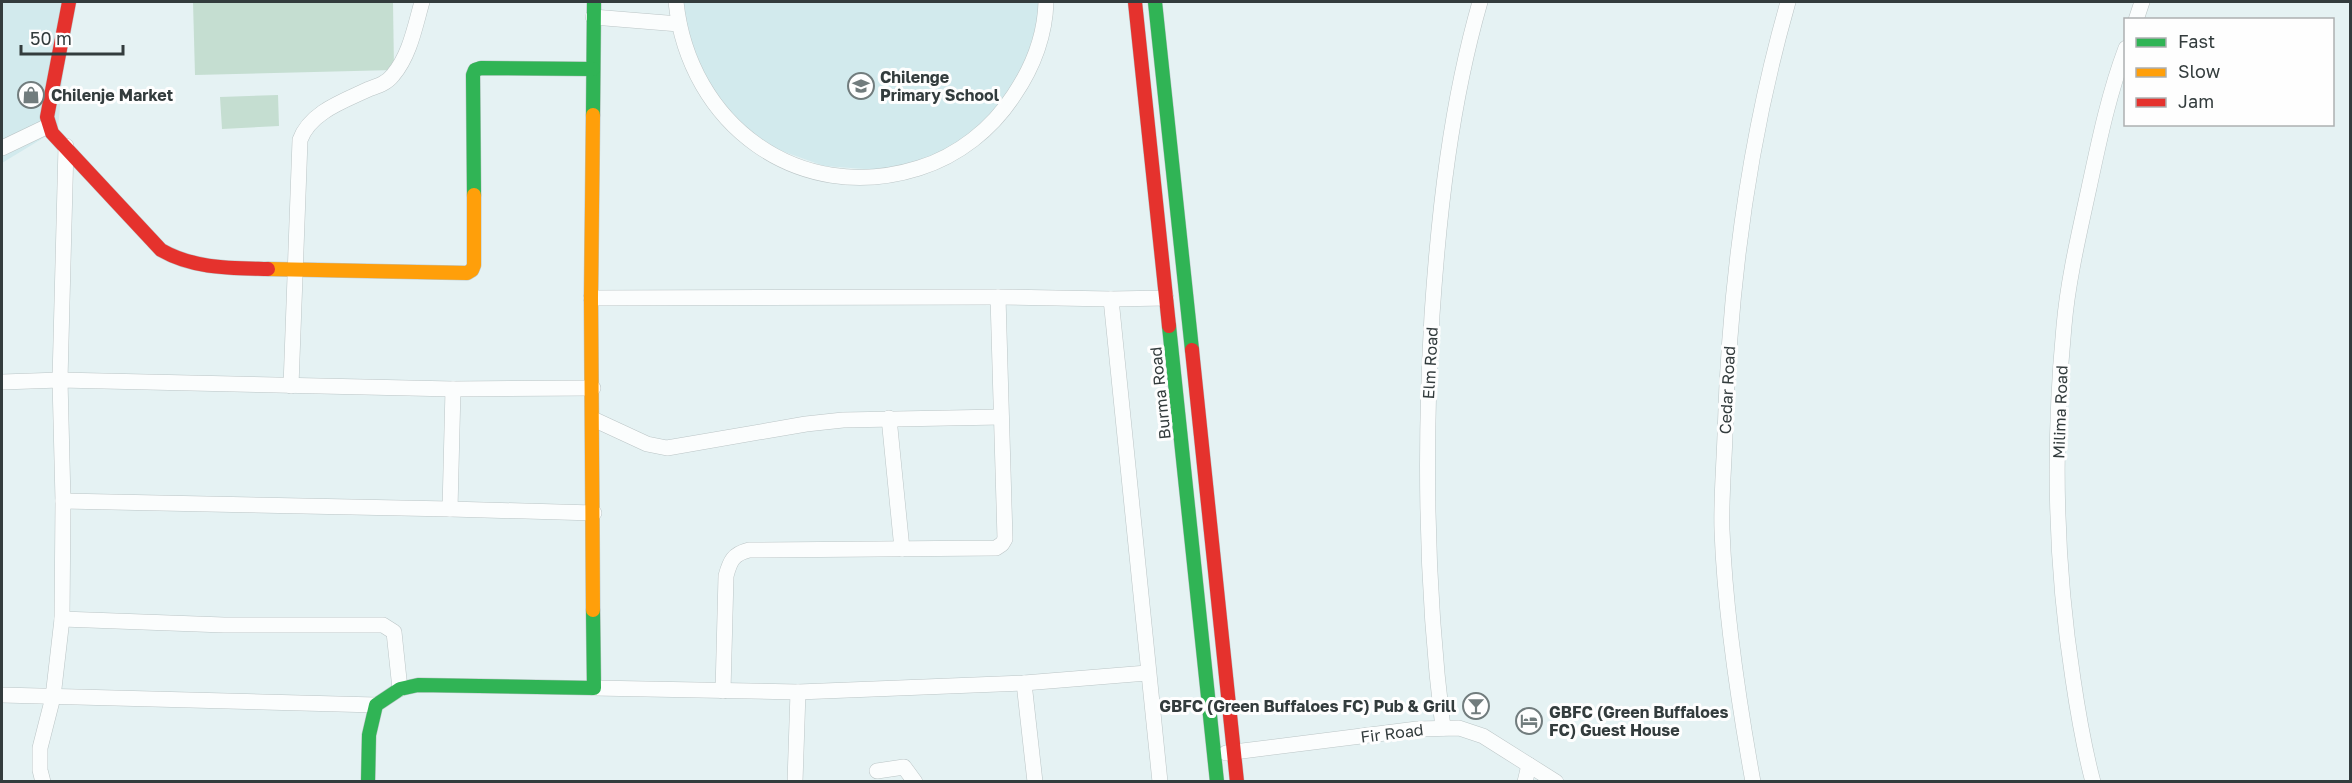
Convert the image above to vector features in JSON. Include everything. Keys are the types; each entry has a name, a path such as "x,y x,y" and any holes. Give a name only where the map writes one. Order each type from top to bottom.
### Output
{"street":[{"path":"69,2 47,117 48,126 161,250 177,259 219,268 467,273 474,265 473,75 475,70 481,68 593,69"},
{"path":"291,386 300,140 304,130 313,120 338,103 386,82 394,75 412,39 422,2"},
{"path":"594,2 591,298 594,688"},
{"path":"676,2 685,49 702,87 722,114 740,132 782,160 806,169 855,177 880,177 905,172 937,161 973,140 992,123 1013,97 1033,60 1041,36 1046,2"},
{"name":"Burma Road","path":"1135,2 1217,782"},
{"path":"1155,2 1237,782"},
{"name":"Elm Road","path":"1443,728 1430,601 1427,421 1430,349 1436,259 1446,167 1460,89 1480,2"},
{"name":"Cedar Road","path":"1753,782 1737,691 1722,530 1726,394 1731,314 1746,196 1759,119 1788,2"},
{"path":"2137,18 2142,2"},
{"path":"593,17 679,24"},
{"name":"Milima Road","path":"2093,782 2078,712 2061,580 2058,423 2064,325 2070,279 2114,78 2124,53"},
{"path":"2,148 48,126"},
{"path":"43,782 40,770 40,748 53,697 62,619 63,501 60,380 66,146"},
{"path":"723,691 723,594 730,561 739,553 749,550 996,548 1002,544 1005,538 998,297"},
{"path":"591,298 1111,299 1166,297"},
{"path":"1111,299 1147,673 1160,782"},
{"path":"2,382 60,380 291,386 593,388"},
{"path":"450,509 453,388"},
{"path":"593,419 647,444 667,448 806,424 889,418 1001,417"},
{"path":"889,418 902,549"},
{"path":"63,501 594,513"},
{"path":"62,619 224,625 382,625 394,632 400,689"},
{"path":"2,695 376,705 400,689 418,686 798,692 1024,683 1147,673"},
{"path":"1024,683 1035,782"},
{"path":"795,782 798,692"},
{"path":"368,782 369,735 376,705"},
{"name":"Fir Road","path":"1214,755 1443,728 1473,731 1556,782"},
{"path":"1525,782 1529,765"},
{"path":"878,771 904,767 915,782"}],"shaded area":[{"name":"Chilenje Market","path":"2,2 76,2 64,61 58,129 2,163"},
{"name":"Chilenge Primary School","path":"677,2 1046,2 1026,76 951,156 879,170 824,166 762,144 705,95"}],"green space":[{"path":"193,2 393,2 394,70 195,75"},
{"path":"278,95 279,126 222,129 220,97"}],"traffic: fast":[{"path":"593,115 594,2"},
{"path":"1155,2 1192,350"},
{"path":"474,195 473,75 475,70 481,68 593,69"},
{"path":"1169,326 1217,782"},
{"path":"368,782 369,735 376,705 400,689 418,685 594,688 593,610"}],"traffic: slow":[{"path":"593,115 591,298 593,610"},
{"path":"268,269 467,273 474,265 474,195"}],"traffic: jam":[{"path":"69,2 47,117 52,133 161,250 186,261 200,264 227,268 268,269"},
{"path":"1135,2 1169,326"},
{"path":"1192,350 1237,782"}],"place":[{"name":"Chilenge Primary School","path":"861,86"},
{"name":"Chilenje Market","path":"31,95"},
{"name":"GBFC (Green Buffaloes FC) Pub & Grill","path":"1476,706"},
{"name":"GBFC (Green Buffaloes FC) Guest House","path":"1529,721"}]}
